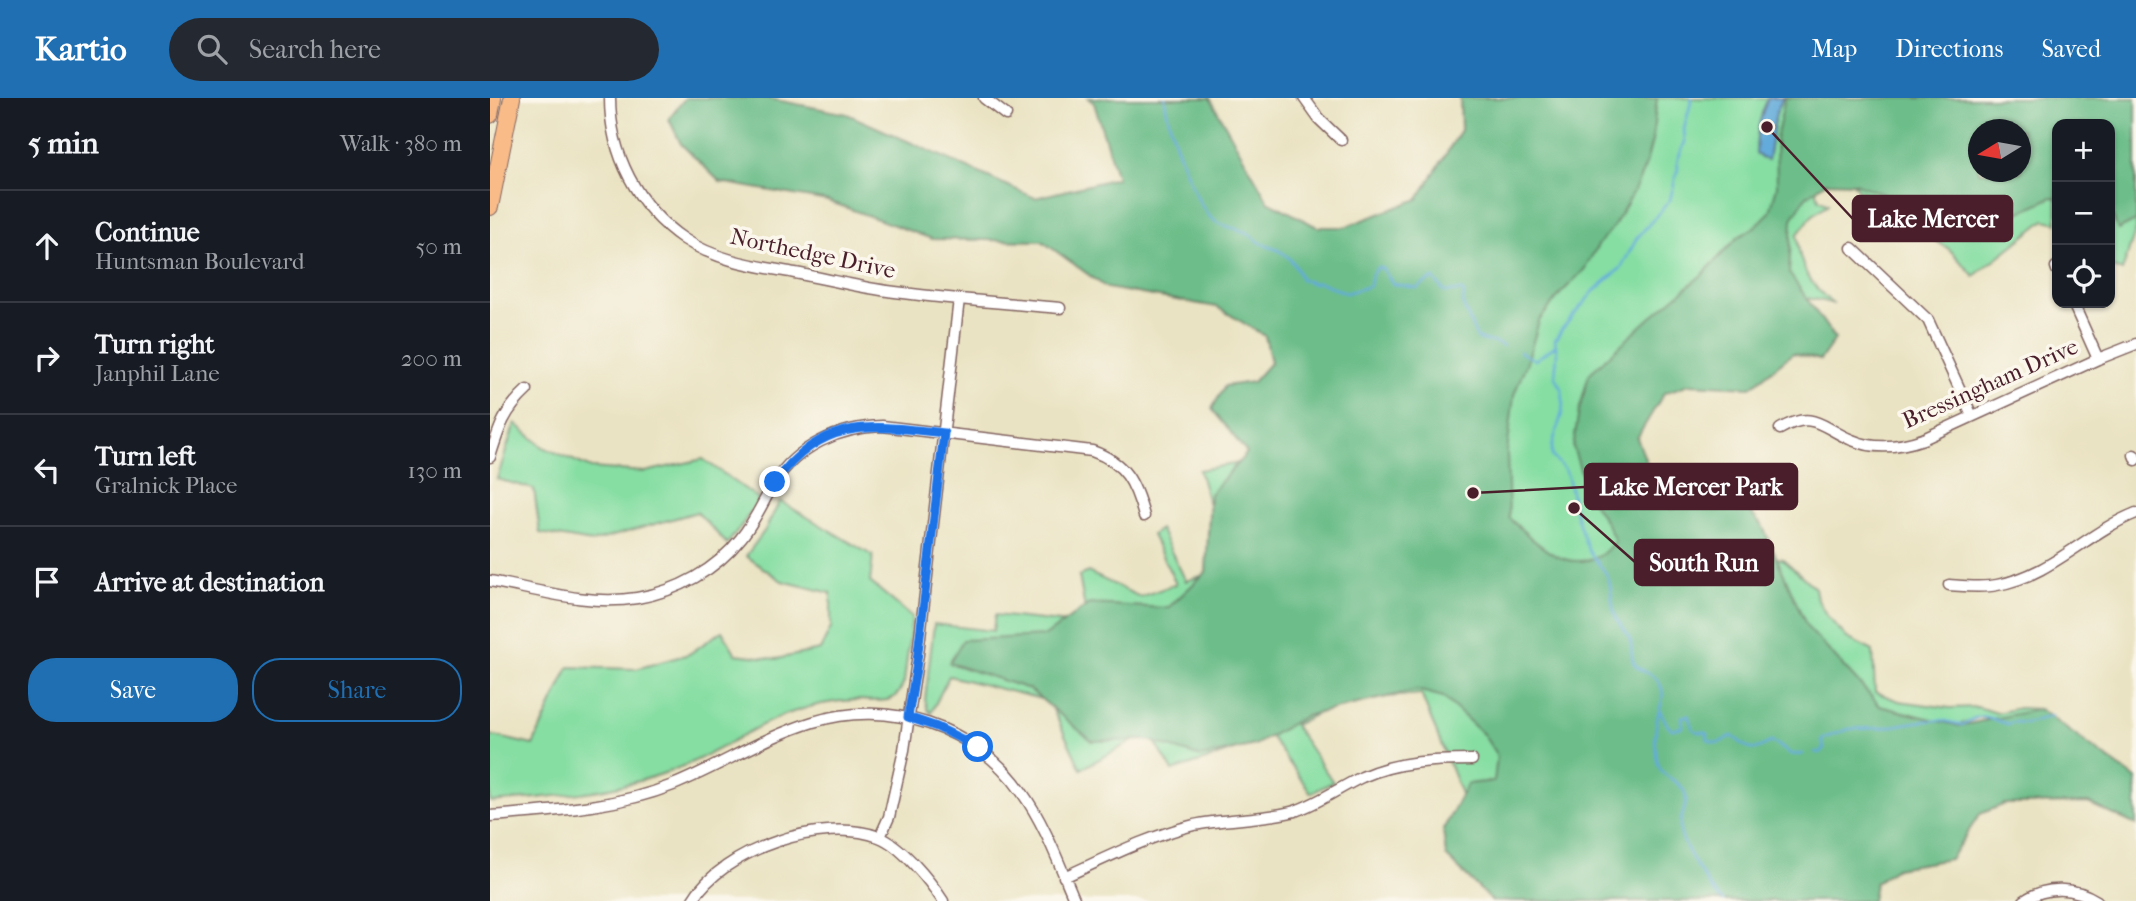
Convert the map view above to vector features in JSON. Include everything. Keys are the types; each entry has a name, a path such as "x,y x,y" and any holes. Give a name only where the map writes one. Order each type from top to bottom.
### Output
{"highway":[{"path":"490,115 493,98"},
{"path":"490,207 512,98"}],"street":[{"name":"Northedge Drive","path":"610,98 614,136 622,160 646,205 684,239 715,255 747,264 891,292 1059,308"},
{"path":"984,98 1006,115"},
{"path":"1304,98 1319,119 1341,140"},
{"path":"1852,248 1928,320 1972,416"},
{"path":"880,837 889,817 904,750 916,669 959,299"},
{"name":"Bressingham Drive","path":"2075,308 2098,359"},
{"name":"Bressingham Drive","path":"1780,429 1800,420 1814,420 1851,440 1891,447 1923,439 2136,344"},
{"path":"490,457 507,411 527,390"},
{"path":"490,581 599,601 638,598 677,586 703,573 730,551 792,462 818,442 838,433 869,426 1083,449 1098,454 1124,471 1137,490 1144,516"},
{"path":"1949,585 1995,586 2031,575 2058,561 2109,525 2136,513"},
{"path":"490,816 585,807 643,795 672,785 815,721 860,714 908,717 944,730 978,747 1006,772 1034,811 1075,901"},
{"path":"1064,877 1177,830 1217,821 1270,817 1300,809 1360,778 1389,767 1424,761 1472,760"},
{"path":"692,901 716,875 743,856 776,841 806,833 836,830 880,837 911,860 943,901"},
{"path":"2024,901 2036,894 2057,890 2080,892 2097,901"}],"green space":[{"path":"685,98 766,98 847,114 1035,198 1117,178 1094,103 1088,98 1210,98 1268,201 1317,227 1345,227 1418,199 1461,130 1460,98 1657,98 1652,141 1645,167 1634,191 1584,270 1539,321 1514,395 1507,452 1509,518 1549,552 1573,561 1599,556 1615,541 1588,495 1573,447 1589,374 1703,274 1738,237 1754,228 1770,212 1777,186 1776,139 1785,98 2136,98 2136,221 2118,230 2115,222 2115,119 2052,119 2052,197 1982,230 1854,183 1826,182 1806,197 1792,219 1789,273 1835,339 1820,360 1793,353 1751,387 1689,384 1664,393 1637,438 1656,487 1671,509 1722,490 1745,506 1763,527 1807,627 1880,706 1959,726 2039,709 2136,779 2136,825 2088,803 2005,804 1980,814 1950,859 1896,868 1875,883 1872,901 1492,901 1446,856 1443,830 1467,784 1494,781 1497,756 1483,734 1443,697 1417,690 1305,716 1255,745 1201,757 1148,740 1092,741 1029,689 949,663 963,640 1045,636 1089,604 1168,608 1206,572 1210,494 1247,453 1212,409 1225,386 1253,382 1271,362 1265,336 1217,307 1107,288 1042,241 932,239 828,201 720,182 681,144 669,119"},
{"path":"1497,98 2136,98 2136,229 2122,271 2115,269 2115,119 2052,119 2052,222 2045,220 1974,276 1949,249 1880,207 1877,198 1858,190 1842,169 1813,181 1819,199 1828,204 1812,216 1797,235 1800,257 1807,274 1818,290 1834,304 1788,298 1757,301 1711,311 1601,481 1756,556 1783,559 1815,588 1817,599 1827,616 1847,638 1873,651 1875,692 1899,701 1950,708 1978,707 1997,713 2019,708 2039,709 2001,723 1979,717 1504,901 1421,694 1343,701 1294,725 1333,782 1311,793 1270,736 1173,771 1149,732 1081,769 1049,701 949,676 931,713 928,710 925,700 934,624 993,631 995,615 1088,625 1079,576 1088,572 1140,597 1176,584 1152,535 1160,529 1186,581 1213,572 1210,508 1199,470 1257,460 1309,415"},
{"path":"515,423 543,447 591,468 645,472 703,459 759,499 727,544 697,512 592,542 540,533 534,489 497,479"},
{"path":"780,501 873,556 870,582 912,617 904,682 896,696 883,701 855,700 808,707 765,724 697,760 636,782 564,795 490,802 490,735 533,745 569,667 636,669 689,654 722,631 736,654 776,659 820,650 831,628 831,593 782,581 746,556 765,530"}],"water":[{"path":"1768,98 1783,98 1776,113 1768,160 1756,153 1759,125"}],"waterway":[{"path":"1165,98 1170,126 1183,164 1199,200 1215,221 1245,232 1283,253 1292,262 1301,279 1312,283 1320,282 1346,293 1370,286 1372,274 1378,267 1383,269 1393,284 1417,288 1433,278 1445,292 1464,293 1463,305 1477,338 1503,346"},
{"path":"1692,98 1684,129 1685,142 1677,161 1678,168 1670,200 1637,238 1621,268 1594,291 1555,340 1555,377 1562,389 1563,401 1552,456 1566,472 1576,515 1588,549 1607,575 1614,612 1630,640 1633,661 1655,678 1662,689 1656,732 1660,769 1678,783 1685,793 1686,803 1680,824 1681,836 1705,879 1723,901"},
{"path":"1520,352 1535,360 1555,346"},
{"path":"1660,711 1672,729 1683,727 1682,717 1688,715 1693,729 1704,732 1708,740 1715,743 1732,736 1751,749 1771,742 1788,753 1803,754"},
{"path":"1815,752 1820,753 1824,749 1822,739 1849,729 1881,728 1940,720 1962,725 1981,717 2008,724 2027,723 2051,716"}],"place":[{"name":"Lake Mercer","path":"1767,127"},
{"name":"Lake Mercer Park","path":"1473,493"},
{"name":"South Run","path":"1574,508"}],"route":[{"path":"775,482 805,451 818,442 848,430 882,426 944,433 908,717 937,727 978,747"}]}
